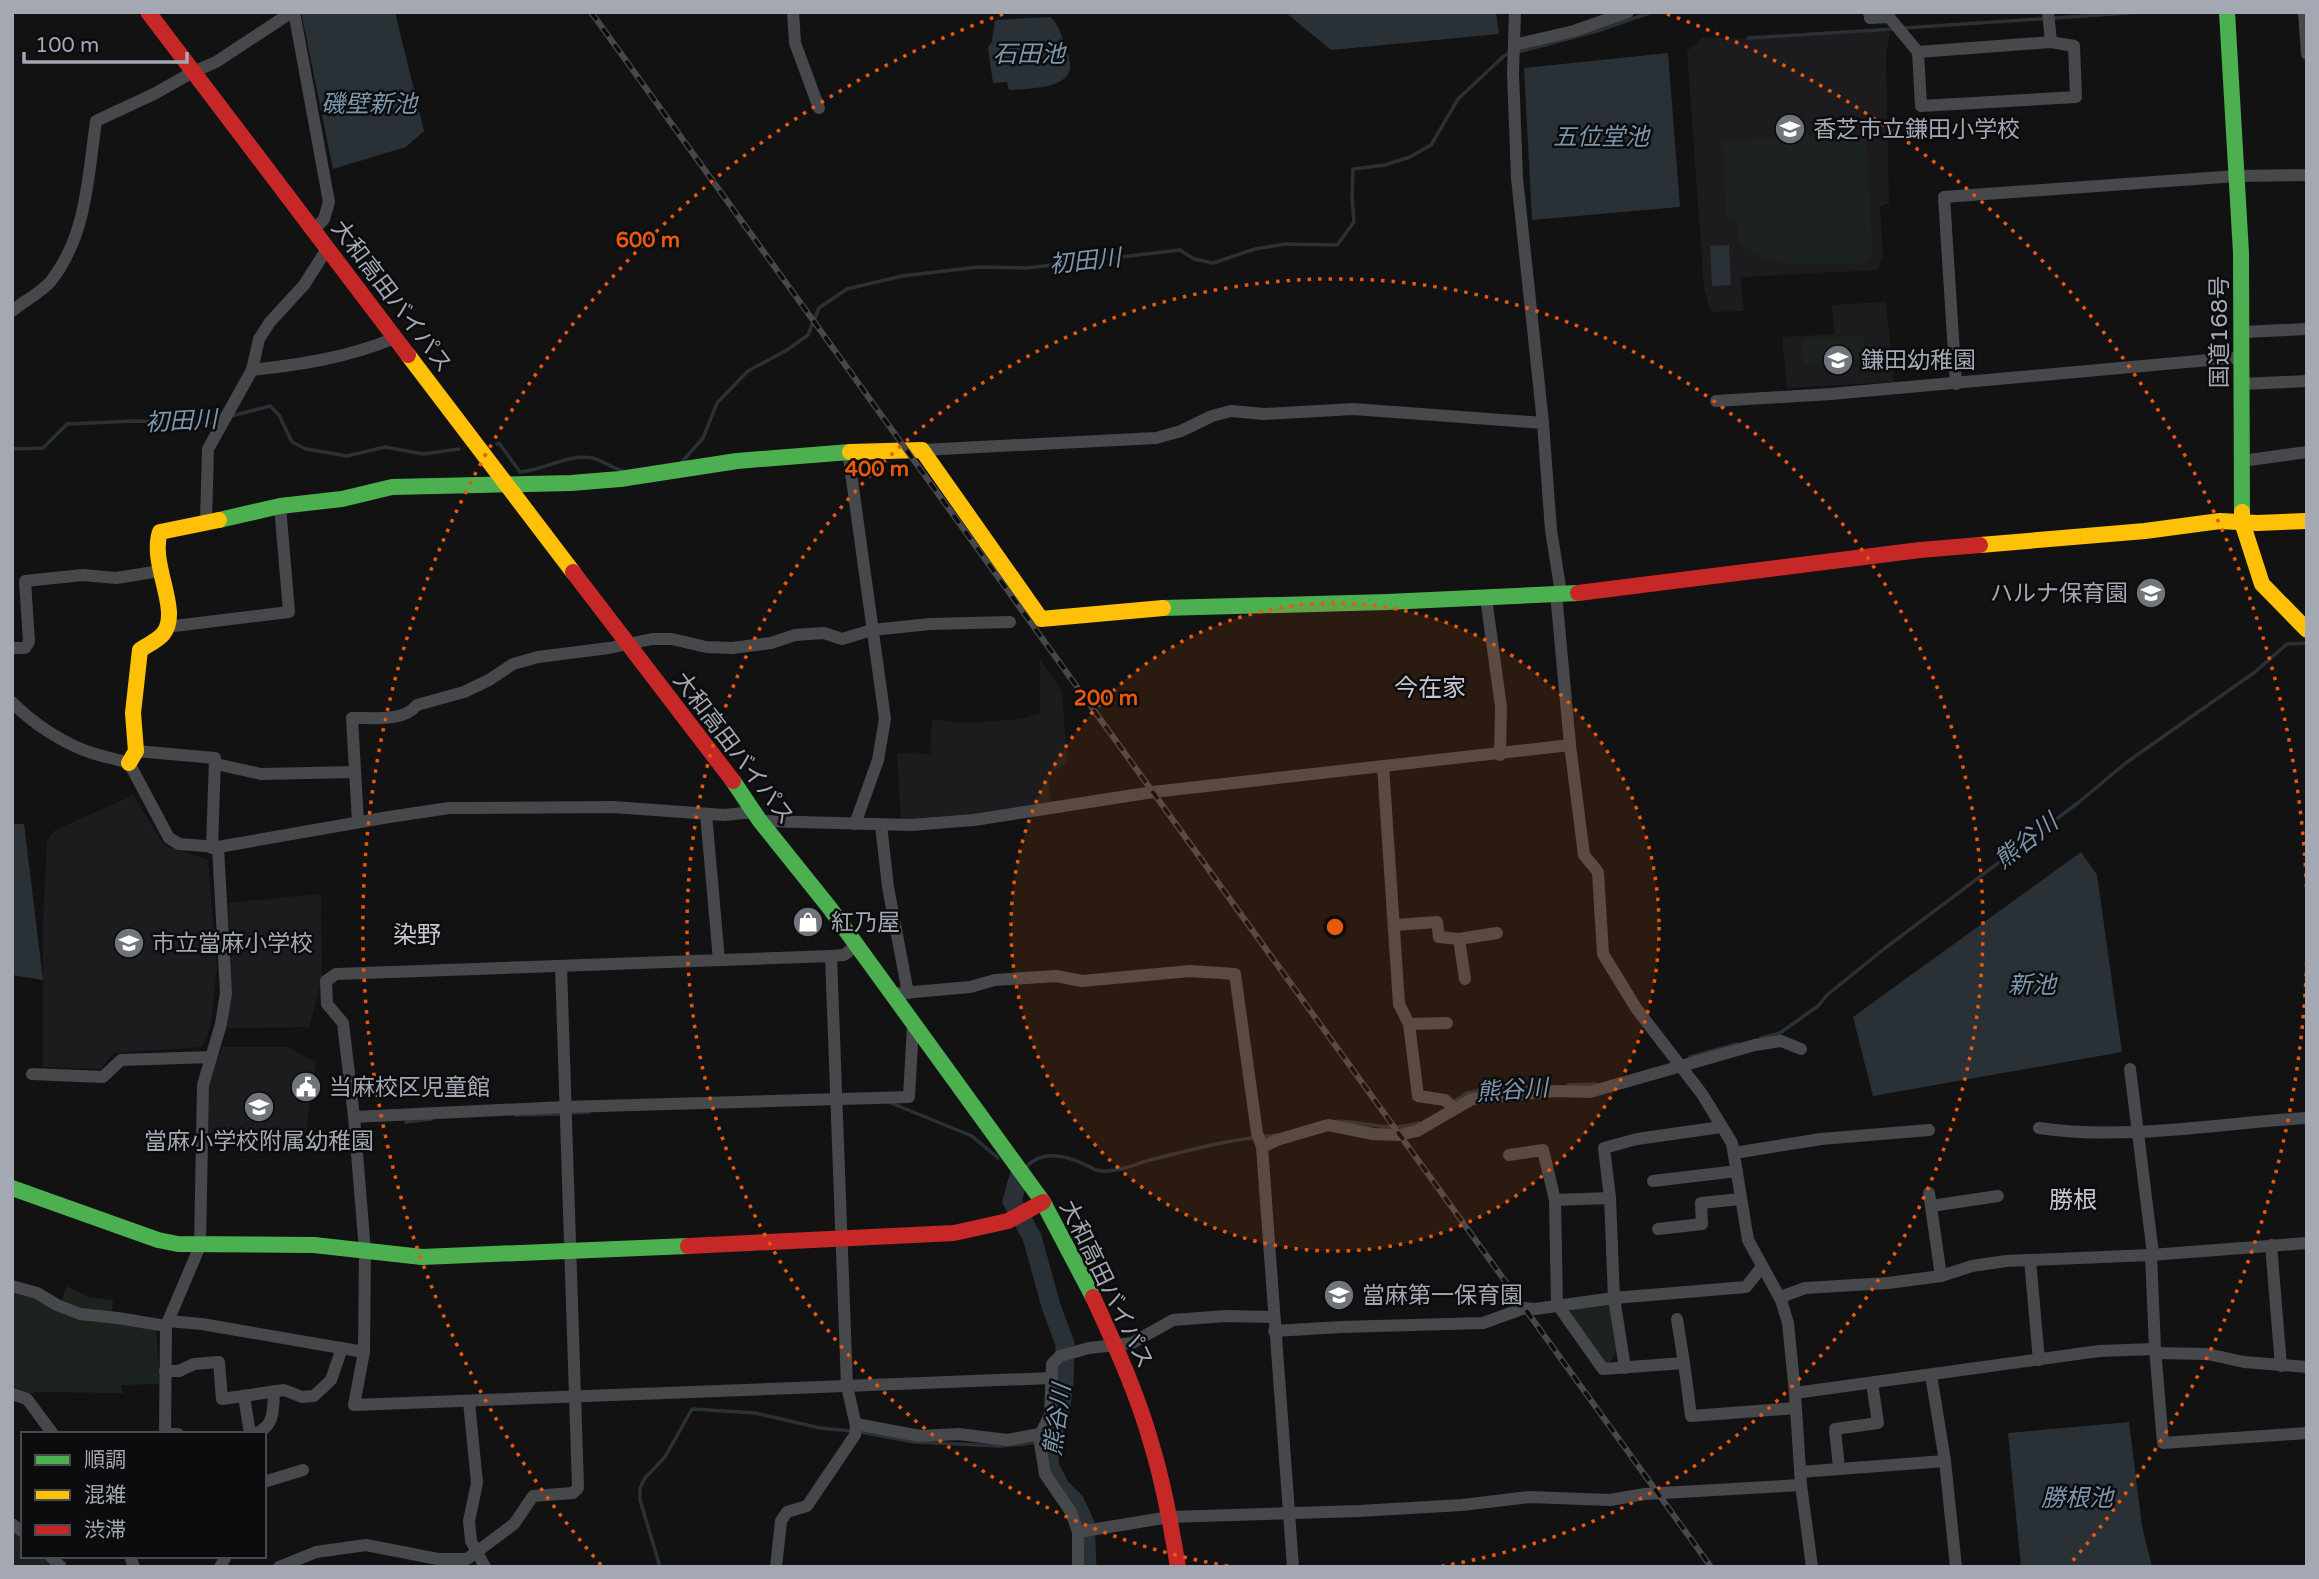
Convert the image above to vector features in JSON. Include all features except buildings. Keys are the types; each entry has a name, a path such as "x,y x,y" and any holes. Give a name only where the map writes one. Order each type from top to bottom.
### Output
{"main road":[{"name":"大和高田バイパス","path":"148,12 628,645 725,768 757,817 829,906 1017,1164 1036,1202 1084,1276 1115,1345 1152,1445 1170,1517 1178,1567"},
{"name":"国道168号","path":"2227,12 2237,176 2242,332 2242,522 2262,584 2305,629"},
{"path":"132,757 133,713 140,650 162,634 169,612 160,571 157,542 160,532 280,506 342,499 392,487 507,486 620,479 737,461 848,451 922,450 1041,619 1133,609 1592,592 1920,550 2145,531 2220,521 2307,521"},
{"path":"12,1188 158,1240 200,1246 314,1245 422,1257 941,1235 991,1227 1036,1202"}],"street":[{"path":"12,311 50,283 68,251 83,214 96,121 216,62 293,12 329,202 324,219 314,230"},
{"path":"793,12 795,43 819,108"},
{"path":"1515,12 1517,178 1543,423 1570,745 1584,855 1598,872 1603,954 1636,1008 1681,1065 1732,1143 1748,1240 1761,1268 1781,1300 1788,1322 1801,1479 1812,1567"},
{"path":"1514,50 1628,12"},
{"path":"1869,12 1870,18 1889,18 1918,52 1921,106 2076,97 2074,46 2051,43 1918,52"},
{"path":"2048,12 2051,43"},
{"path":"2304,12 2307,54"},
{"path":"1956,384 1944,197 2237,176 2307,176"},
{"path":"206,522 208,449 252,370 259,339 270,322 304,285 327,249"},
{"path":"2242,332 2307,329"},
{"path":"252,370 331,359 366,350 395,338"},
{"path":"1716,401 1956,384 2242,357"},
{"path":"2242,384 2307,381"},
{"path":"922,450 1156,438 1181,432 1212,416 1231,411 1277,413 1353,409 1543,423"},
{"path":"848,451 885,719 877,760 855,824"},
{"path":"2242,461 2307,452"},
{"path":"166,627 289,612 280,506"},
{"path":"12,648 25,648 29,642 25,581 83,575 116,578 160,571"},
{"path":"1486,598 1501,707 1500,755"},
{"path":"358,822 352,718 373,716 381,720 412,711 417,705 464,692 513,664 526,660 652,639 672,639 706,647 732,648 771,643 794,635 824,633 842,639 872,630 930,624 1010,622"},
{"path":"12,702 41,726 91,753 132,757 215,758 215,848 226,993 221,1024 203,1085 200,1246 167,1324 164,1371 166,1432"},
{"path":"132,757 169,838 179,844 215,848 449,808 613,807 881,825 974,820 1153,792 1570,745"},
{"path":"216,764 261,774 355,772"},
{"path":"1383,766 1399,1004 1409,1024 1418,1096 1450,1104 1472,1099 1556,1091 1590,1092 1755,1045 1781,1041 1801,1049"},
{"path":"706,814 719,960"},
{"path":"881,825 888,887 908,993"},
{"path":"1395,925 1437,922 1439,937 1459,939 1497,933"},
{"path":"1459,939 1465,979"},
{"path":"856,946 844,955 831,956 336,974 326,981 327,1004 343,1023 365,1251 364,1352 354,1405 1052,1378"},
{"path":"776,1567 781,1521 787,1512 807,1506 856,1429 847,1386 831,956"},
{"path":"279,1567 316,1552 366,1545 438,1559 467,1559 514,1524 533,1496 573,1493 578,1488 561,966"},
{"path":"891,994 970,987 995,979 1056,976 1082,981 1190,971 1235,974 1257,1133 1262,1147 1293,1567"},
{"path":"354,1117 836,1097 909,1097 913,1023"},
{"path":"1409,1024 1447,1023"},
{"path":"32,1074 103,1077 121,1060 211,1057"},
{"path":"2130,1069 2152,1254 2163,1443 2307,1433"},
{"path":"1262,1147 1328,1125 1373,1134 1399,1135 1433,1123 1450,1104"},
{"path":"2039,1128 2068,1132 2138,1132 2307,1118"},
{"path":"1625,1368 1614,1298 1610,1198 1604,1149 1637,1139 1721,1126"},
{"path":"1734,1153 1821,1139 1928,1130"},
{"path":"1509,1155 1543,1150 1555,1200 1557,1304 1602,1369 1684,1363"},
{"path":"1653,1181 1737,1171"},
{"path":"1941,1276 1930,1200 1998,1196"},
{"path":"1555,1200 1610,1198"},
{"path":"1658,1229 1702,1224 1700,1203 1740,1199"},
{"path":"1781,1300 1786,1295 1805,1288 1888,1283 1941,1276 1972,1266 2307,1243"},
{"path":"2271,1245 2281,1366"},
{"path":"2030,1260 2039,1360"},
{"path":"1274,1331 1483,1323 1525,1308 1746,1287 1761,1268"},
{"path":"12,1286 37,1293 57,1306 80,1314 167,1324 202,1324 364,1352"},
{"path":"1077,1567 1084,1531 1045,1474 1039,1439 1050,1415 1052,1364 1060,1356 1089,1348 1132,1343 1173,1320 1226,1315 1273,1317"},
{"path":"1677,1319 1691,1416 1796,1408"},
{"path":"164,1371 179,1371 191,1364 219,1362 222,1399 284,1390 302,1397 314,1396 331,1380 342,1348"},
{"path":"1795,1393 2099,1351 2207,1354 2244,1362 2307,1367"},
{"path":"1931,1375 1945,1461 1956,1567"},
{"path":"1839,1468 1835,1429 1878,1423 1872,1383"},
{"path":"261,1432 272,1420 274,1391"},
{"path":"12,1394 27,1399 52,1432"},
{"path":"244,1396 252,1432"},
{"path":"469,1402 478,1483 469,1521 471,1541 485,1567"},
{"path":"856,1429 920,1436 959,1434 1007,1440 1039,1439"},
{"path":"1084,1531 1170,1517 1430,1507 1529,1497 1610,1500 1645,1494 1801,1479 1839,1468 1945,1461"},
{"path":"266,1481 303,1470"}],"shaded area":[{"name":"香芝市立鎌田小学校","path":"1886,31 1890,33 1886,54 1889,204 1880,207 1883,256 1877,270 1740,277 1744,311 1711,312 1704,288 1687,51 1703,37 1750,39"},
{"path":"1865,133 1873,255 1862,264 1790,264 1758,256 1739,243 1738,220 1727,221 1723,141"},
{"name":"鎌田幼稚園","path":"1886,302 1894,382 1787,388 1782,337 1834,334 1832,305"},
{"path":"1864,335 1865,359 1804,364 1802,340"},
{"path":"1040,659 1062,691 1067,763 1048,774 1051,806 901,823 897,753 930,754 932,719 966,723 1021,719 1040,713"},
{"name":"市立當麻小学校","path":"133,795 164,845 208,860 217,965 211,1026 202,1047 113,1053 101,1069 43,1067 43,921 47,841 54,831"},
{"name":"市立當麻小学校","path":"321,894 322,980 309,1027 227,1028 232,986 228,903"},
{"name":"當麻小学校附属幼稚園","path":"222,1047 287,1047 316,1062 305,1139 208,1133 209,1081"},
{"path":"66,1286 89,1297 113,1300 111,1321 156,1329 160,1384 121,1385 123,1393 34,1392 26,1395 12,1391 12,1290 20,1291 59,1310"},
{"path":"1612,1303 1617,1335 1616,1351 1609,1363 1604,1363 1568,1314 1572,1309"},
{"path":"12,1529 21,1537 21,1558 44,1558 51,1567 12,1567"}],"water":[{"name":"磯壁新池","path":"301,12 395,12 424,131 406,147 333,169"},
{"path":"1285,12 1496,12 1499,34 1331,50"},
{"name":"石田池","path":"1050,17 1056,23 1069,56 1068,74 1063,80 1046,86 1009,90 1007,82 993,83 988,48 992,41 995,20"},
{"name":"五位堂池","path":"1668,53 1680,207 1532,220 1524,68"},
{"path":"1729,245 1731,285 1712,286 1710,246"},
{"path":"12,824 24,824 43,980 12,975"},
{"name":"新池","path":"2081,852 2097,875 2122,1052 1873,1096 1853,1017"},
{"name":"勝根池","path":"2129,1422 2142,1526 2152,1567 2021,1567 2008,1433"}],"waterway":[{"name":"初田川","path":"1518,52 1597,31 1652,12"},
{"path":"1904,28 2142,12"},
{"path":"1748,38 1893,29"},
{"name":"初田川","path":"681,463 703,438 717,403 748,371 808,335 819,308 847,289 902,276 979,267 1027,268 1180,250 1194,259 1213,263 1255,249 1285,244 1337,245 1354,222 1353,169 1385,165 1410,157 1431,145 1458,99 1510,53"},
{"name":"初田川","path":"231,416 270,406 279,415 292,442 306,449 347,456 385,447 423,454 459,449"},
{"name":"初田川","path":"12,449 43,448 67,424 132,421 214,423 220,420"},
{"name":"初田川","path":"497,444 499,443 520,472 583,457 596,459 623,471"},
{"name":"熊谷川","path":"1761,1038 1780,1033 1818,1006 1827,995 1884,949 2079,802 2127,762 2255,672 2287,644 2307,643"},
{"name":"熊谷川","path":"1690,1057 1737,1044"},
{"name":"熊谷川","path":"1568,1085 1596,1084"},
{"name":"熊谷川","path":"1453,1102 1467,1093 1495,1088 1543,1086"},
{"path":"891,1103 972,1136 998,1158"},
{"path":"569,1113 589,1112"},
{"path":"516,1115 561,1114"},
{"path":"406,1122 432,1119"},
{"name":"熊谷川","path":"1337,1121 1389,1127 1419,1123"},
{"name":"熊谷川","path":"1026,1167 1039,1158 1055,1156 1071,1159 1096,1170 1111,1171 1215,1144 1277,1135"},
{"name":"熊谷川","path":"1019,1176 1012,1201 1032,1237 1051,1306 1065,1344 1064,1384 1059,1419 1049,1439 1049,1465 1060,1487 1075,1502 1085,1524 1087,1567"},
{"path":"660,1567 640,1500 640,1488 645,1478 665,1457 692,1409 755,1413 820,1428 914,1442 1001,1446 1049,1439"}],"railway":[{"path":"591,12 1711,1567"}],"traffic: fast":[{"path":"2227,12 2241,253 2242,512"},
{"path":"219,520 280,506 342,499 392,487 571,483 620,479 737,461 850,452"},
{"path":"1163,608 1578,593"},
{"path":"733,781 760,821 829,907 1043,1202 1093,1297"},
{"path":"12,1188 158,1240 178,1244 314,1245 422,1257 688,1246"}],"traffic: slow":[{"path":"408,355 573,572"},
{"path":"850,452 922,450 1041,619 1163,608"},
{"path":"2242,512 2242,522 2262,584 2307,630"},
{"path":"129,763 136,751 133,713 140,650 161,636 168,624 168,600 158,558 160,532 219,520"},
{"path":"1980,545 2145,531 2220,521 2307,521"}],"traffic: jam":[{"path":"148,12 408,355"},
{"path":"1578,593 1920,550 1980,545"},
{"path":"573,572 733,781"},
{"path":"688,1246 954,1233 1008,1221 1043,1202"},
{"path":"1093,1297 1126,1370 1146,1427 1164,1491 1178,1567"}],"place":[{"name":"香芝市立鎌田小学校","path":"1790,129"},
{"name":"鎌田幼稚園","path":"1838,360"},
{"name":"ハルナ保育園","path":"2151,593"},
{"name":"紅乃屋","path":"808,922"},
{"name":"市立當麻小学校","path":"129,943"},
{"name":"当麻校区児童館","path":"306,1087"},
{"name":"當麻小学校附属幼稚園","path":"259,1107"},
{"name":"當麻第一保育園","path":"1339,1295"}],"district":[{"name":"今在家","path":"1430,688"},
{"name":"染野","path":"417,935"},
{"name":"勝根","path":"2073,1200"}]}
